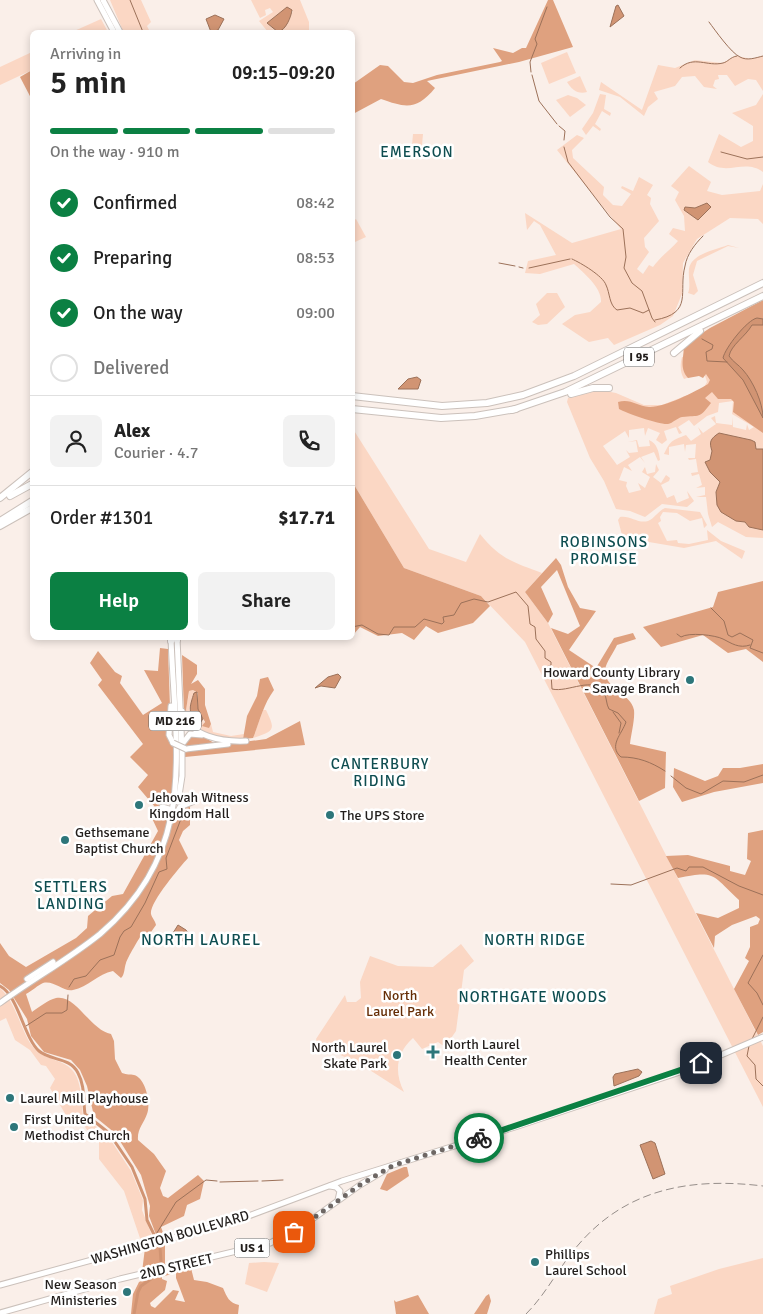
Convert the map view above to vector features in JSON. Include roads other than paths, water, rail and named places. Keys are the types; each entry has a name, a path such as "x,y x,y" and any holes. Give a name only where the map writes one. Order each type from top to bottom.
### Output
{"highway":[{"path":"733,293 763,282"},
{"name":"I 95","path":"355,397 425,406 487,403 550,386 611,358 763,282"},
{"name":"I 95","path":"355,410 452,418 512,410 537,403 573,389 763,296"},
{"path":"674,353 692,336 740,307"},
{"path":"611,358 662,328"},
{"path":"512,410 585,390 609,388"},
{"path":"0,500 30,474"},
{"path":"0,500 30,485"},
{"path":"0,521 30,501"},
{"path":"0,526 30,509"}],"main road":[{"path":"97,0 113,30"},
{"path":"102,0 119,30"},
{"name":"MD 216","path":"166,841 173,814 178,762 174,640"},
{"path":"175,680 182,712 188,724 218,740 246,741 184,750 173,743 169,732 175,680"},
{"name":"MD 216","path":"0,1002 15,990 80,948 109,925 134,898 152,870 173,824 179,796 184,750 175,680"},
{"path":"184,750 185,738 192,733 201,734 218,743 231,743"},
{"path":"173,824 180,807 192,802 182,800 179,796"},
{"path":"162,807 169,808 173,814"},
{"name":"MD 216","path":"0,998 8,995"},
{"name":"WASHINGTON BOULEVARD","path":"0,1284 235,1221 328,1186 677,1073 763,1036"},
{"name":"2ND STREET","path":"0,1313 270,1243 297,1230 360,1185 392,1166"},
{"path":"328,1186 336,1187 340,1191 340,1196 336,1203"}],"waterway":[{"path":"130,0 142,30"},
{"path":"531,72 530,62 537,44 535,39 547,7"},
{"path":"709,22 736,55 748,59 763,56"},
{"path":"680,68 690,62 723,63 737,56"},
{"path":"532,75 539,101 557,124"},
{"path":"559,126 565,131 564,140"},
{"path":"564,147 568,162 610,217 623,229 626,257 624,268 632,283 642,291 655,322"},
{"path":"721,152 747,159 763,157"},
{"path":"655,320 667,317 680,307 686,262 692,249 703,236"},
{"path":"529,268 570,259"},
{"path":"572,259 581,263 604,281 612,305 617,310 630,308 643,313 649,310"},
{"path":"499,263 515,266"},
{"path":"519,267 523,268"},
{"path":"702,339 713,345 712,349 706,352 707,361 727,362"},
{"path":"355,626 362,625 378,634 389,635 394,627 415,627 424,619 442,624 444,622 443,617 454,615 461,603 474,599 488,602 516,592 528,606 530,624 535,627 536,639 545,651 545,658 551,662 551,665 547,667 551,674 552,689 558,690 587,685 594,685 600,688 605,695 609,709 618,713 626,722 617,740 617,753 621,757 644,761 665,771"},
{"path":"711,608 724,621 728,635 732,637 740,633 753,640 750,648 763,653"},
{"path":"677,634 681,637 696,634 708,635 739,646 750,645"},
{"path":"613,712 621,723 619,733"},
{"path":"671,776 686,788 701,794 723,781 744,782 763,775"},
{"path":"69,987 74,979 86,976 100,960 114,955 120,937 124,931 131,927 145,903 159,872 167,869 166,858 184,811"},
{"path":"611,884 631,885 677,868 686,871 689,867 703,867 739,886 763,895"},
{"path":"763,955 748,983 757,993 763,1005"},
{"path":"0,986 12,998 29,1037 39,1051 75,1068 82,1083 85,1114 109,1133 132,1167 145,1199 147,1220 160,1247 161,1262 155,1269 151,1279 141,1286 134,1314"},
{"path":"26,1026 46,1013 62,1013 67,1010 68,995"},
{"path":"752,1039 763,1017"},
{"path":"749,1046 747,1056 755,1065 756,1079 763,1086"},
{"path":"155,1236 176,1202 206,1180 217,1181"},
{"path":"262,1181 283,1180"},
{"path":"220,1182 258,1181"}],"railway":[{"path":"526,1314 574,1250 593,1229 614,1213 636,1201 659,1192 684,1186 709,1184 763,1186"}],"place":[{"name":"Howard County Library - Savage Branch","path":"690,680"},
{"name":"Jehovah Witness Kingdom Hall","path":"139,805"},
{"name":"The UPS Store","path":"330,815"},
{"name":"Gethsemane Baptist Church","path":"65,840"},
{"name":"North Laurel Health Center","path":"433,1052"},
{"name":"North Laurel Skate Park","path":"397,1055"},
{"name":"Laurel Mill Playhouse","path":"10,1098"},
{"name":"First United Methodist Church","path":"14,1127"},
{"name":"Phillips Laurel School","path":"535,1262"},
{"name":"New Season Ministeries","path":"127,1292"}],"district":[{"name":"EMERSON","path":"417,152"},
{"name":"ROBINSONS PROMISE","path":"604,550"},
{"name":"CANTERBURY RIDING","path":"380,772"},
{"name":"SETTLERS LANDING","path":"71,896"},
{"name":"NORTH LAUREL","path":"201,939"},
{"name":"NORTH RIDGE","path":"535,940"},
{"name":"NORTHGATE WOODS","path":"533,997"}],"park label":[{"name":"North Laurel Park","path":"400,1004"}]}
